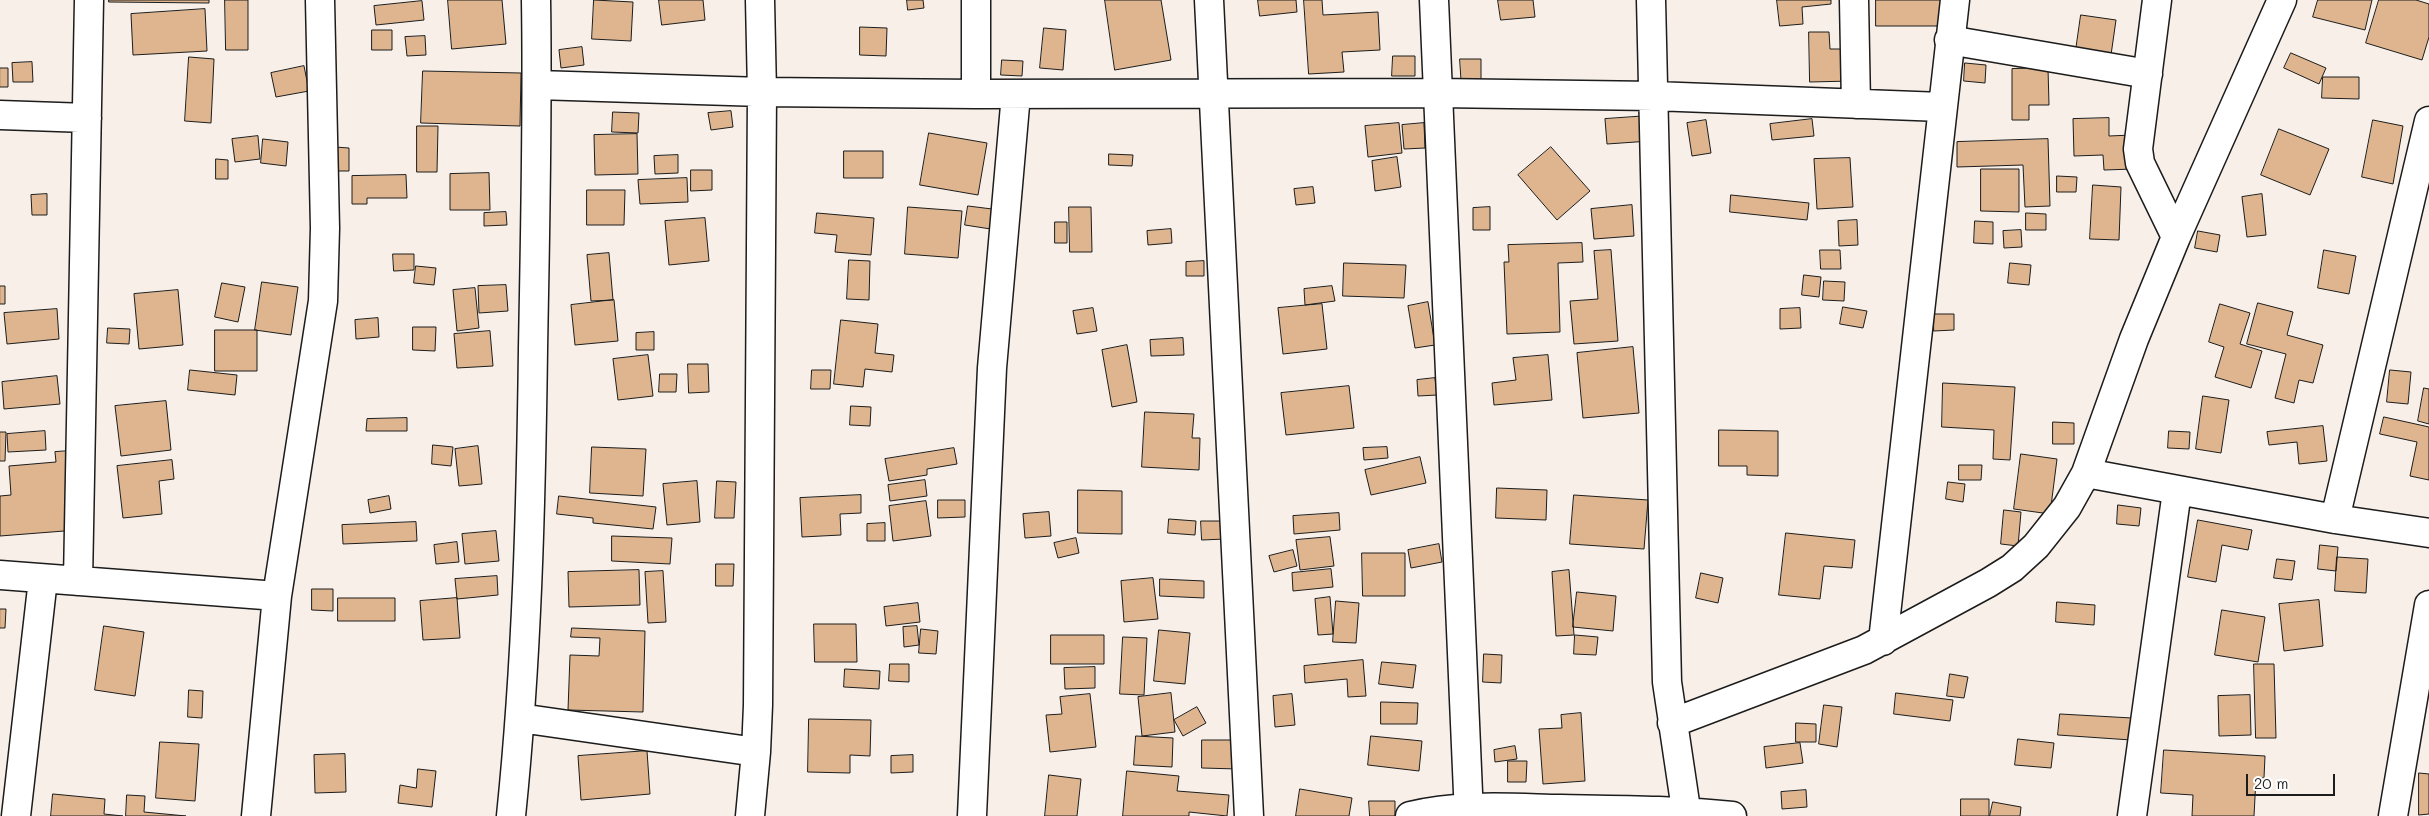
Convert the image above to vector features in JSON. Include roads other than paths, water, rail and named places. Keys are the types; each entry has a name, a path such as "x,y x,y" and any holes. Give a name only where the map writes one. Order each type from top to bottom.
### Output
{"street":[{"path":"78,581 89,0"},
{"path":"256,816 278,596 323,301 325,228 320,0"},
{"path":"511,816 520,718 530,547 537,85 536,0"},
{"path":"750,816 756,752 762,92 760,0"},
{"path":"976,0 976,94"},
{"path":"1209,0 1212,93 1249,816"},
{"path":"1434,0 1470,812"},
{"path":"1651,0 1667,682 1687,814"},
{"path":"1854,0 1856,104"},
{"path":"1883,641 1955,0"},
{"path":"2157,0 2139,134 2140,163 2176,237"},
{"path":"1672,723 1864,650 1883,641 2012,568 2036,546 2061,515 2086,473 2134,339 2176,237 2282,0"},
{"path":"1949,40 2148,74"},
{"path":"537,85 762,92 976,94 1438,93 1654,96 1942,108"},
{"path":"972,816 992,368 1016,94"},
{"path":"0,116 87,118"},
{"path":"2335,519 2429,121"},
{"path":"2086,473 2177,491 2429,534"},
{"path":"2132,816 2177,491"},
{"path":"0,575 278,596"},
{"path":"16,816 43,579"},
{"path":"2392,816 2429,605"},
{"path":"520,718 756,752"},
{"path":"1410,816 1432,811 1732,816"}]}
